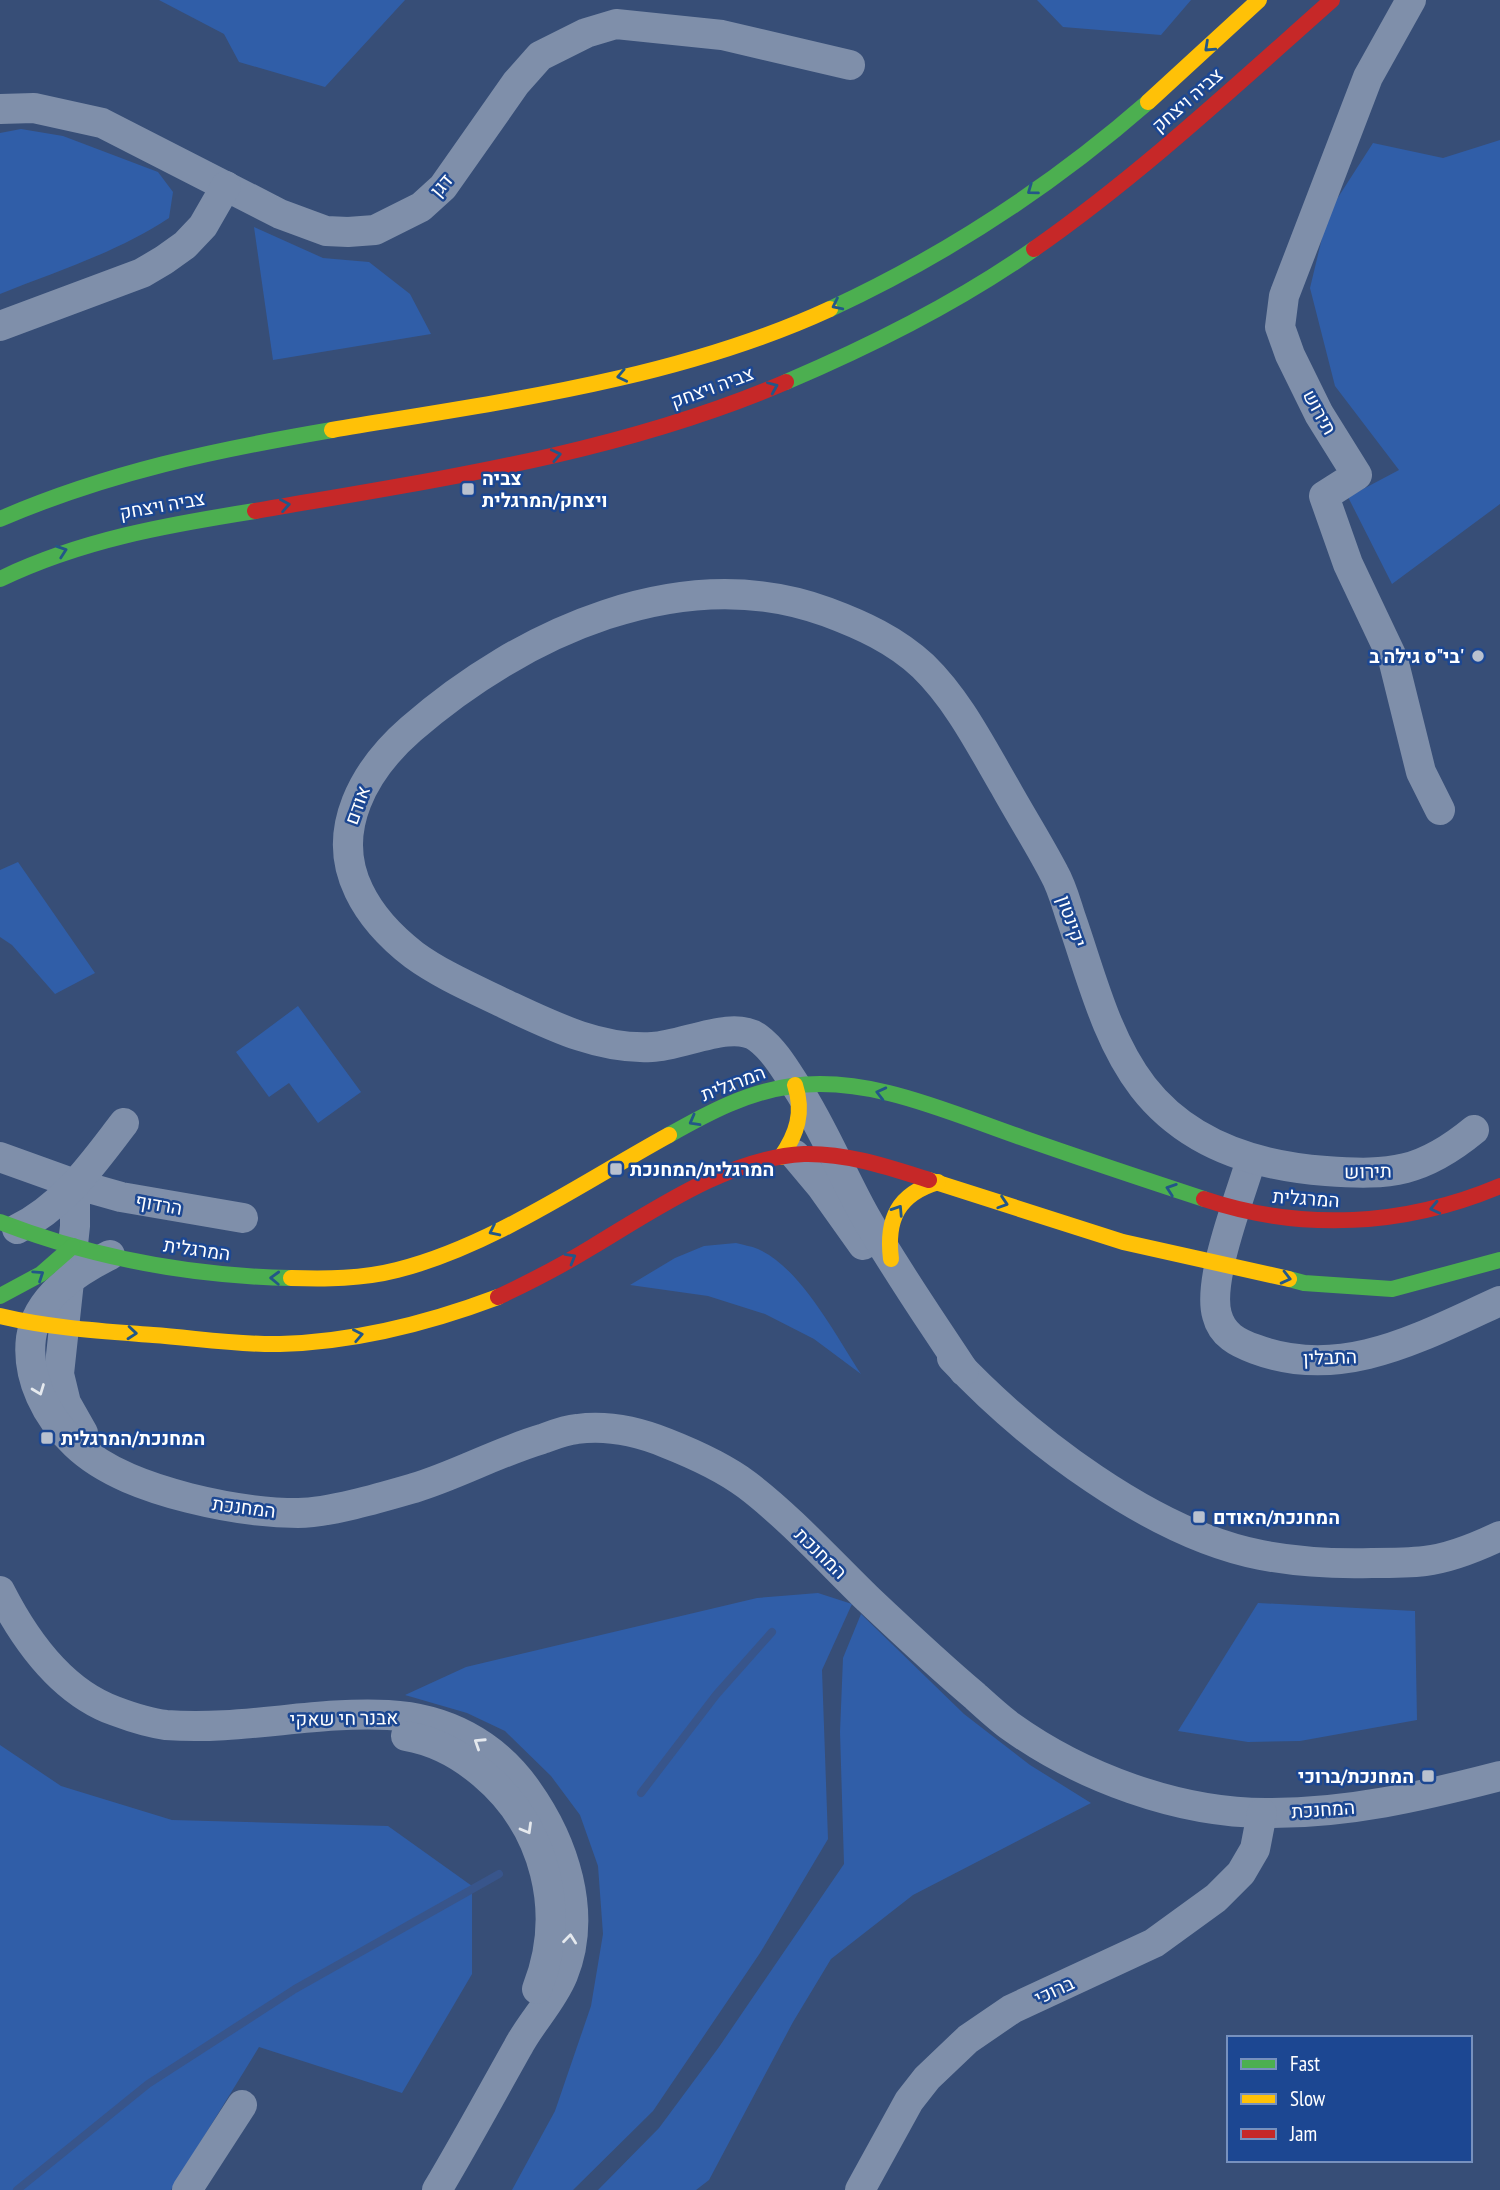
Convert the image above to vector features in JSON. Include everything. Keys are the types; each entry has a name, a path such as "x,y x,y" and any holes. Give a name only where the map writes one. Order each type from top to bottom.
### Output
{"street":[{"name":"צביה ויצחק","path":"3,517 95,483 174,461 607,380 726,350 775,333 897,275 962,238 1007,208 1130,115 1259,0"},
{"name":"צביה ויצחק","path":"0,579 58,552 109,537 563,454 641,434 744,399 864,348 985,282 1078,218 1151,159 1332,0"},
{"name":"תירוש","path":"1411,0 1367,77 1284,296 1280,327 1290,355 1319,414 1357,475 1324,496 1348,564 1393,659 1421,772 1440,810"},
{"name":"דגן","path":"0,108 34,108 102,123 280,214 326,231 375,230 421,207 443,187 516,83 540,56 586,33 616,24 722,35 850,65"},
{"path":"0,326 142,273 164,260 185,245 203,226 226,186"},
{"name":"אודם","path":"750,1033 733,1030 683,1043 654,1047 608,1044 538,1019 471,988 419,959 391,936 373,915 358,889 348,861 347,833 353,808 365,780 383,755 435,708 529,645 560,631 628,608 700,595 725,593 772,596 813,607"},
{"name":"יקינטון","path":"813,607 862,625 896,644 925,668 960,711 1058,880 1108,1026 1143,1086 1185,1128 1216,1146 1251,1160"},
{"path":"750,1033 772,1052 795,1085 864,1214 964,1371"},
{"path":"750,1033 758,1043 763,1058 755,1093"},
{"name":"המרגלית","path":"9,1225 110,1255 221,1275 312,1279 358,1277 410,1266 468,1244 511,1224 709,1112 755,1093 795,1085 837,1084 895,1097 1236,1210 1290,1220 1351,1222 1386,1218 1462,1201 1500,1186"},
{"path":"788,1156 801,1115 801,1100 795,1085"},
{"path":"9,1225 49,1209 75,1184 124,1123"},
{"name":"תירוש","path":"1251,1160 1307,1170 1355,1173 1395,1171 1426,1163 1452,1149 1474,1130"},
{"path":"788,1156 821,1185 912,1312 964,1371 1019,1421 1076,1466 1143,1510 1202,1538 1259,1555 1307,1562 1357,1564 1426,1561 1473,1548 1500,1536"},
{"path":"0,1316 64,1327 279,1344 335,1339 402,1326 467,1308 519,1288 688,1192 748,1165 788,1156 835,1156 871,1162 1123,1242 1304,1283 1392,1289 1500,1260"},
{"name":"הרדוף","path":"0,1157 121,1197 243,1218"},
{"path":"1219,1264 1251,1160"},
{"path":"891,1259 889,1231 897,1210 913,1193 939,1182"},
{"path":"0,1296 41,1274 73,1246 75,1184"},
{"name":"המחנכת","path":"73,1246 59,1374 66,1403 83,1434 113,1469"},
{"path":"34,1323 48,1301 69,1280 110,1255"},
{"name":"התבלין","path":"1219,1264 1214,1292 1217,1315 1228,1335 1239,1343 1287,1357 1346,1359 1376,1354 1410,1342 1500,1301"},
{"name":"המחנכת","path":"34,1323 31,1361 45,1405 69,1439 92,1459 156,1490 232,1508 302,1513 362,1502 418,1487 526,1443 575,1429 611,1428 650,1436 695,1454 746,1484 948,1674 1009,1726 1065,1760 1113,1783 1171,1800 1262,1813 1372,1805 1500,1776"},
{"name":"אבנר חי שאקי","path":"0,1591 30,1642 53,1669 85,1696 112,1710 164,1725 344,1714 390,1715 428,1720 463,1732 487,1747 509,1767 542,1811 564,1860 570,1886 571,1937 563,1974 520,2043 437,2190"},
{"name":"אבנר חי שאקי","path":"0,1628 15,1652 50,1690 90,1717 128,1732 161,1739 192,1741 331,1732 390,1733 416,1737 441,1746 470,1763 494,1783 528,1827 545,1867 551,1913 547,1956 520,2043"},
{"name":"ברוכי","path":"860,2190 909,2101 968,2039 1012,2009 1154,1942 1216,1898 1241,1873 1255,1849 1262,1813"},
{"path":"187,2190 242,2105"}],"shaded area":[{"path":"159,0 405,0 325,87 239,62 224,34"},
{"path":"1037,0 1191,0 1161,35 1063,27"},
{"path":"21,129 63,136 158,172 173,192 169,218 108,251 0,294 0,133"},
{"path":"1500,140 1500,504 1392,584 1348,497 1399,470 1335,386 1310,288 1328,213 1373,143 1443,158"},
{"path":"254,227 323,258 369,262 410,294 431,334 273,360"},
{"path":"18,862 95,973 55,994 12,945 0,937 0,870"},
{"path":"298,1006 361,1092 318,1123 289,1083 269,1097 236,1052"},
{"path":"736,1243 758,1249 788,1271 816,1304 861,1374 814,1339 765,1314 708,1296 630,1285 675,1258 704,1246"},
{"path":"818,1593 852,1604 822,1670 828,1839 760,1953 653,2111 573,2190 512,2190 555,2111 591,2006 603,1934 598,1866 580,1815 551,1776 505,1731 467,1713 405,1695 466,1667 757,1598"},
{"path":"1258,1603 1415,1611 1417,1720 1300,1741 1248,1742 1178,1731"},
{"path":"861,1614 964,1714 1030,1765 1091,1803 913,1895 831,1959 793,2022 709,2180 696,2190 598,2190 659,2128 719,2047 844,1864 840,1732 843,1658"},
{"path":"0,1745 61,1786 172,1820 388,1826 472,1886 472,1974 402,2093 259,2047 171,2190 0,2190"}],"waterway":[{"path":"641,1793 716,1695 772,1632"},
{"path":"17,2190 148,2084 295,1989 499,1874"}],"traffic: fast":[{"path":"830,309 914,266 996,217 1074,162 1148,102"},
{"path":"786,382 914,322 1034,249"},
{"path":"0,519 81,488 163,464 332,430"},
{"path":"0,579 31,565 93,544 157,528 255,511"},
{"path":"669,1135 713,1111 759,1093 792,1086 851,1086 909,1098 1204,1199"},
{"path":"0,1222 71,1246 143,1263 216,1273 291,1278"},
{"path":"0,1296 41,1274 73,1246"},
{"path":"1289,1279 1304,1283 1392,1289 1500,1260"}],"traffic: slow":[{"path":"1148,102 1259,0"},
{"path":"332,430 522,398 649,371 711,354 830,309"},
{"path":"781,1157 795,1131 799,1114 795,1085"},
{"path":"291,1278 371,1275 397,1270 467,1246 571,1192 669,1135"},
{"path":"929,1180 1123,1242 1289,1279"},
{"path":"891,1259 891,1232 898,1210 913,1193 938,1182"},
{"path":"0,1316 76,1328 280,1344 391,1330 498,1297"}],"traffic: jam":[{"path":"1034,249 1112,191 1332,0"},
{"path":"255,511 457,476 591,446 722,407 786,382"},
{"path":"498,1297 569,1261 694,1188 721,1175 776,1157 804,1154 836,1156 929,1180"},
{"path":"1204,1199 1278,1217 1353,1220 1427,1210 1500,1186"}],"place":[{"name":"צביה ויצחק/המרגלית","path":"468,489"},
{"name":"בי\"ס גילה ב'","path":"1478,656"},
{"name":"המרגלית/המחנכת","path":"616,1169"},
{"name":"המחנכת/המרגלית","path":"47,1438"},
{"name":"המחנכת/האודם","path":"1199,1517"},
{"name":"המחנכת/ברוכי","path":"1428,1776"}]}
